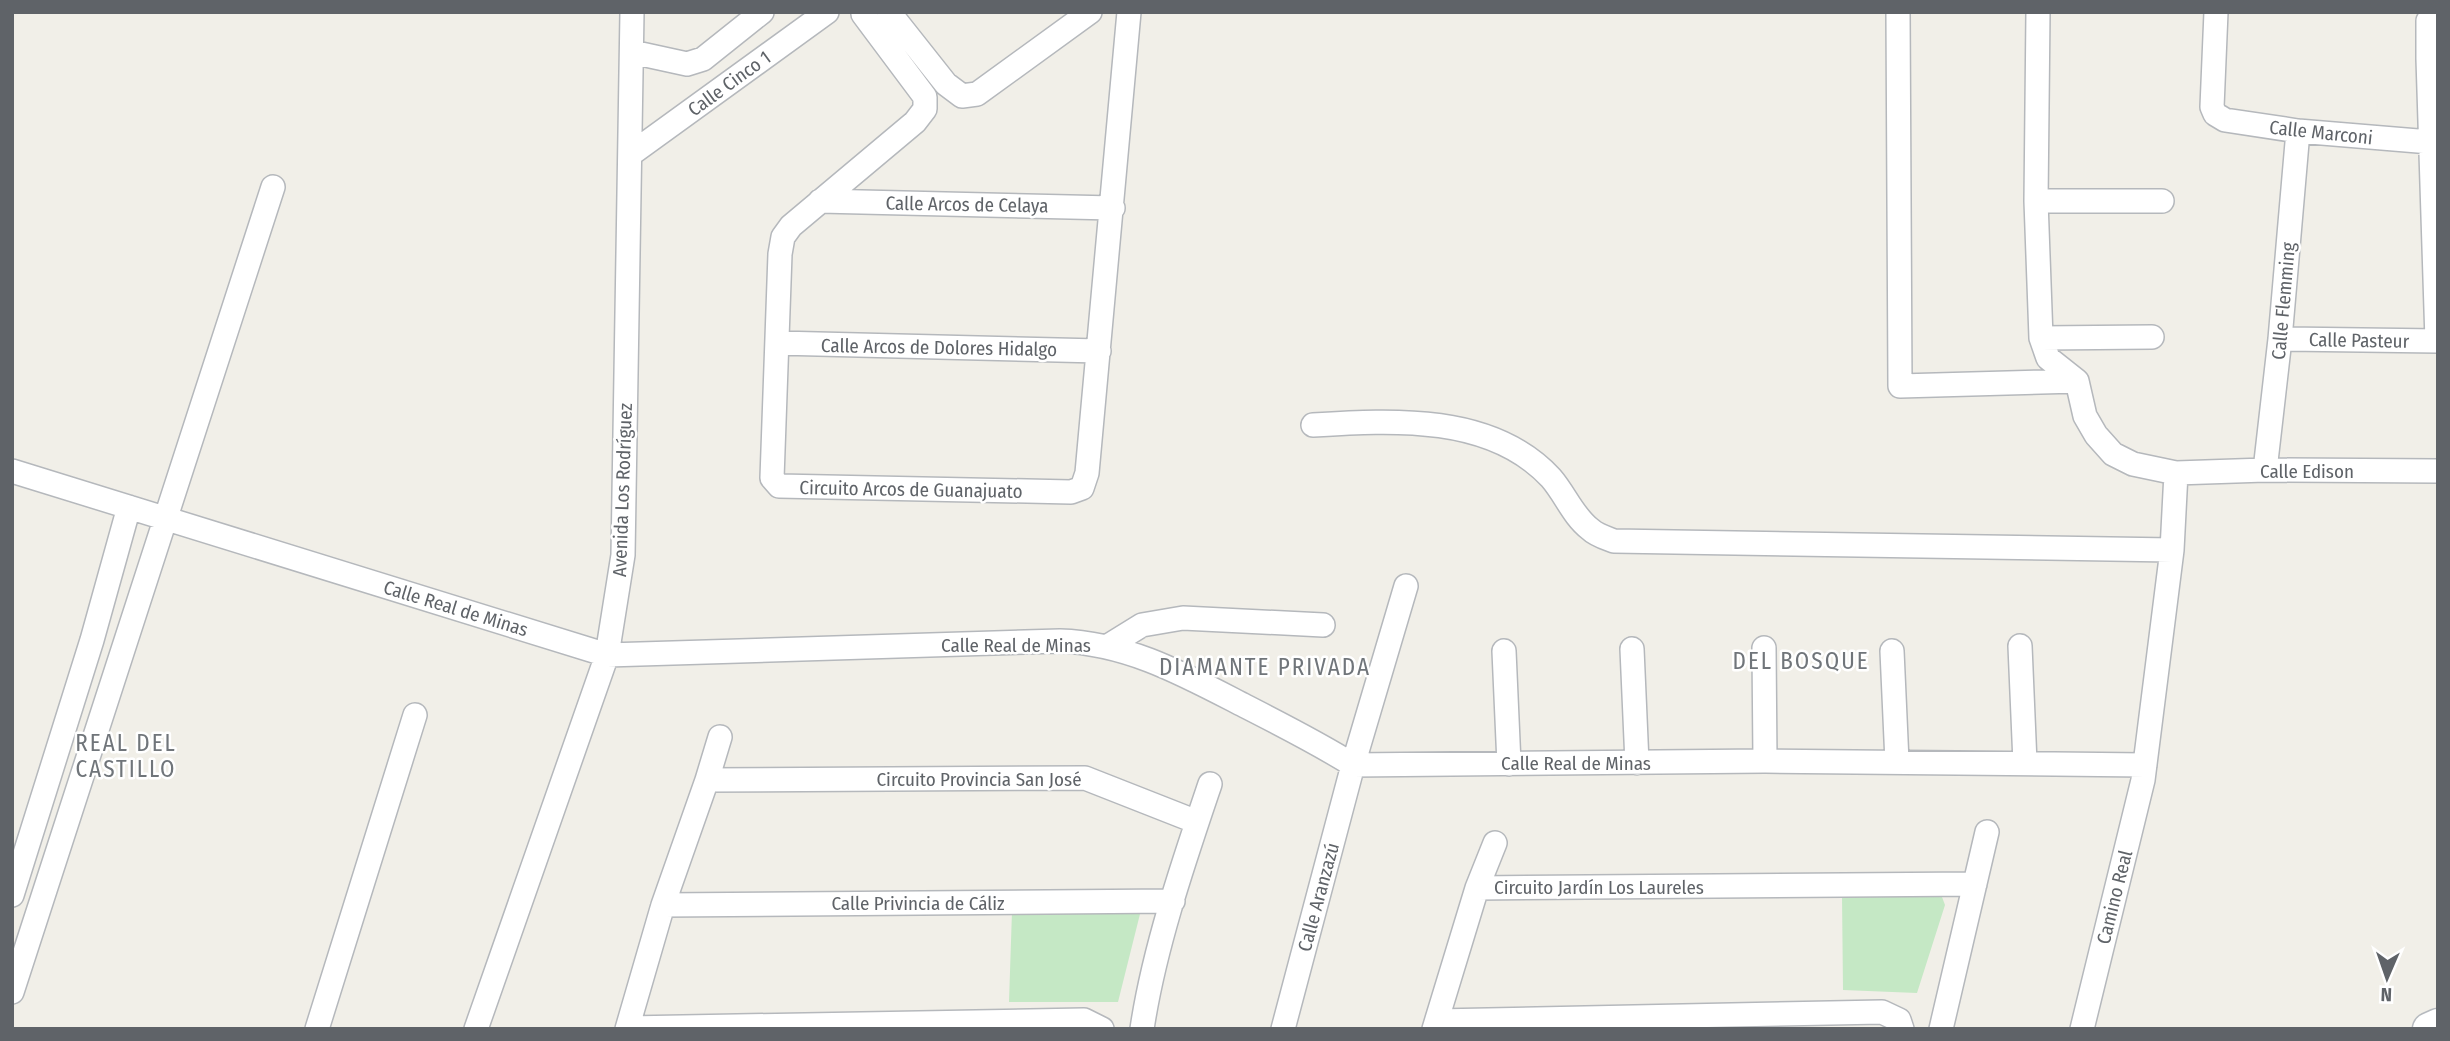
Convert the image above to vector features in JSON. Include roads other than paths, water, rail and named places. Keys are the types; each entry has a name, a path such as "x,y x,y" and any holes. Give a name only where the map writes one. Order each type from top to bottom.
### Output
{"main road":[{"path":"2429,1029 2438,1025"}],"street":[{"name":"Avenida Los Rodríguez","path":"476,1029 607,655 623,555 632,12"},
{"path":"632,52 687,64 704,59 762,12"},
{"path":"829,12 851,16 864,13"},
{"name":"Calle Cinco 1","path":"631,154 829,12"},
{"path":"889,12 946,84 962,96 977,94 1090,12"},
{"name":"Circuito Arcos de Guanajuato","path":"864,13 925,97 925,110 915,122 791,226 783,237 780,254 772,478 779,486 1071,492 1082,488 1087,473 1129,12"},
{"path":"1898,12 1900,386 2077,381"},
{"path":"2038,12 2036,201 2041,338 2048,358 2077,381"},
{"name":"Calle Marconi","path":"2216,12 2212,107 2215,114 2225,120 2298,131 2430,142"},
{"path":"2433,21 2430,142 2438,341"},
{"name":"Calle Flemming","path":"2265,470 2280,339 2298,131"},
{"path":"12,992 273,187"},
{"name":"Calle Arcos de Celaya","path":"820,201 1113,208"},
{"path":"2036,201 2162,201"},
{"path":"2041,338 2152,337"},
{"name":"Calle Pasteur","path":"2280,339 2438,341"},
{"name":"Calle Arcos de Dolores Hidalgo","path":"778,343 1099,351"},
{"name":"Calle Edison","path":"2077,381 2085,416 2096,435 2113,454 2133,464 2176,473 2265,470 2438,471"},
{"path":"1313,425 1377,421 1419,422 1480,434 1523,454 1551,479 1590,530 1614,541 2172,550"},
{"name":"Calle Real de Minas","path":"12,471 607,655 1060,641 1089,642 1122,649 1192,678 1309,737 1353,765 1765,761 2146,765"},
{"name":"Camino Real","path":"2082,1029 2146,765 2172,550 2176,473"},
{"path":"12,895 92,640 129,507"},
{"name":"Calle Aranzazú","path":"1283,1029 1353,765 1406,586"},
{"path":"1108,646 1142,625 1183,618 1323,625"},
{"path":"2020,646 2025,763"},
{"path":"1764,648 1765,761"},
{"path":"1632,649 1637,763"},
{"path":"1504,651 1509,764"},
{"path":"1892,651 1897,762"},
{"path":"317,1029 415,715"},
{"path":"720,737 663,905 627,1028 1084,1020 1102,1029"},
{"name":"Circuito Provincia San José","path":"707,780 1084,778 1197,822"},
{"path":"1142,1029 1147,999 1173,901 1210,784"},
{"path":"1941,1029 1987,832"},
{"path":"1477,888 1495,843"},
{"name":"Circuito Jardín Los Laureles","path":"1902,1029 1899,1020 1882,1012 1435,1025 1477,888 1975,884"},
{"name":"Calle Privincia de Cáliz","path":"663,905 1173,901"}],"district":[{"name":"DEL BOSQUE","path":"1801,661"},
{"name":"DIAMANTE PRIVADA","path":"1265,667"},
{"name":"REAL DEL CASTILLO","path":"126,756"}]}
